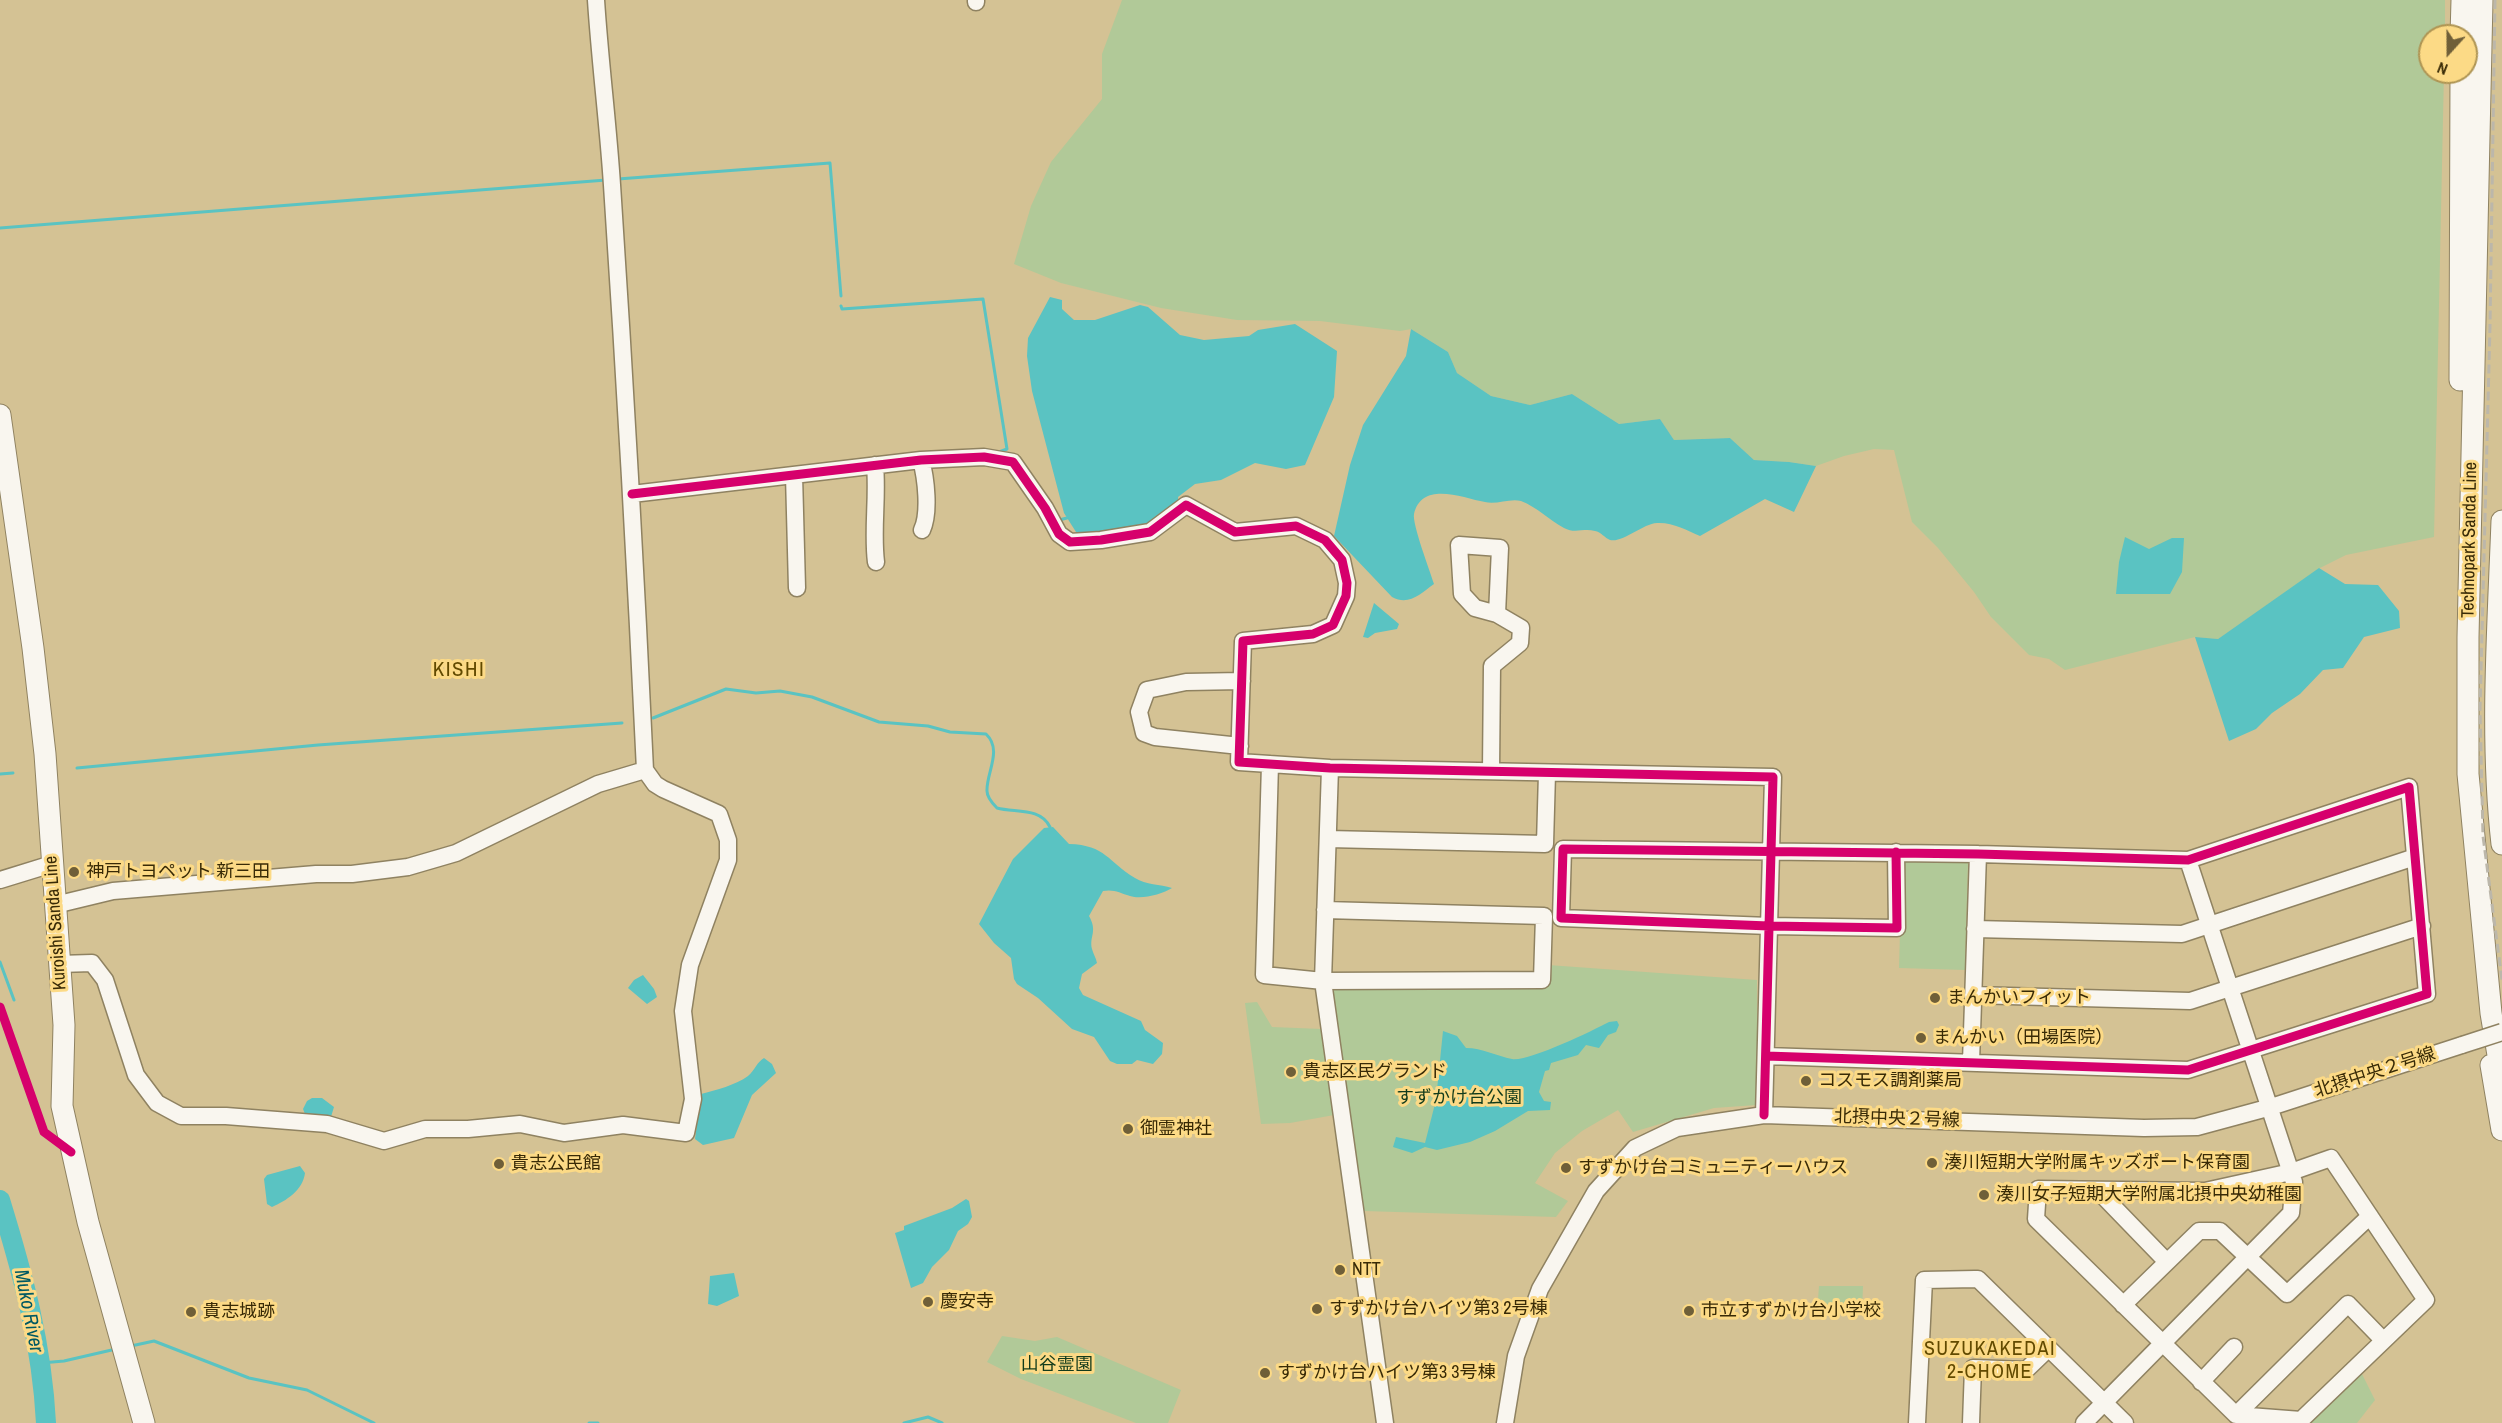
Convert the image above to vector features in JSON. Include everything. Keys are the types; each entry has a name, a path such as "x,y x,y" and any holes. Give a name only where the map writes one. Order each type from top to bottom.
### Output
{"main road":[{"path":"2461,24 2462,0"},
{"name":"Technopark Sanda Line","path":"2482,0 2469,603 2468,774 2491,1013 2502,1079"},
{"path":"2461,84 2461,445 2469,603"},
{"name":"Kuroishi Sanda Line","path":"0,415 33,648 45,754 64,1025 62,1106 88,1222 144,1423"},
{"path":"2461,445 2456,512 2457,753 2467,892 2482,1018 2502,1130"},
{"name":"Technopark Sanda Line","path":"2502,521 2495,694 2497,803 2502,844"}],"street":[{"path":"59,964 92,963 105,980 136,1075 157,1102 181,1116 226,1116 327,1124 384,1141 425,1129 468,1129 520,1124 564,1133 623,1125 686,1133 693,1099 682,1011 690,965 728,860 728,840 719,814 663,789 645,770 632,494 612,180 596,0"},
{"path":"632,494 921,460 984,457 1013,462 1045,508 1059,534 1070,542 1101,540 1150,532 1186,505 1235,532 1296,526 1325,540 1342,560 1347,583 1346,596 1333,626 1312,634 1243,641 1239,762 1330,768 1773,777 1764,1114"},
{"path":"921,460 925,475 926,522 922,530"},
{"path":"875,465 877,491 873,541 876,562"},
{"path":"794,475 797,588"},
{"path":"1491,771 1492,666 1520,643 1521,628 1497,614"},
{"path":"1240,746 1155,737 1144,733 1139,712 1147,690 1186,682 1242,681"},
{"path":"1270,764 1264,975 1323,981 1542,980 1544,916 1325,910"},
{"path":"1330,768 1323,981 1384,1423"},
{"path":"55,905 113,891 316,874 352,874 408,867 456,853 598,784 645,770"},
{"path":"1328,839 1545,844 1548,772"},
{"path":"1766,1056 2188,1070 2252,1052 2427,994 2409,788 2188,860 1896,852 1563,849 1561,918 1769,926 1897,928 1896,852"},
{"path":"1971,1062 1978,854"},
{"path":"1975,929 2182,934 2415,857"},
{"path":"2084,1423 2291,1213 2294,1182 2188,860"},
{"path":"0,880 52,864"},
{"path":"1973,995 2190,1001 2422,926"},
{"name":"北摂中央２号線","path":"1505,1423 1516,1356 1540,1288 1596,1191 1635,1149 1677,1128 1764,1114 2197,1127 2271,1107 2502,1032"},
{"path":"2331,1158 2426,1300 2301,1420 2236,1415 2036,1219 2038,1189 2205,1191 2291,1172 2331,1158"},
{"path":"2103,1190 2106,1199 2167,1263"},
{"path":"2123,1305 2199,1231 2220,1231 2287,1294 2370,1216"},
{"path":"1917,1423 1924,1280 1978,1279 2125,1423"},
{"path":"2236,1415 2348,1304 2384,1340"},
{"path":"2201,1382 2234,1347"},
{"path":"1971,1423 1973,1368 2026,1370 2049,1348"}],"green space":[{"path":"1122,0 2445,0 2445,24 2418,24 2418,84 2444,84 2434,537 2346,555 2320,568 2218,639 2195,637 2065,670 2049,659 2029,655 1991,617 1938,548 1912,522 1894,450 1874,449 1816,466 1754,460 1730,438 1674,440 1660,419 1619,424 1572,394 1530,405 1491,396 1457,373 1448,352 1411,329 1400,331 1320,321 1237,320 1161,308 1061,283 1014,264 1031,206 1051,162 1102,99 1102,54"},
{"path":"1902,861 1968,863 1965,970 1899,968"},
{"name":"すずかけ台公園","path":"1548,965 1757,980 1757,1105 1714,1108 1633,1132 1618,1110 1582,1131 1555,1153 1535,1183 1568,1201 1556,1217 1364,1211 1332,989 1546,986"},
{"name":"貴志区民グランド","path":"1257,1002 1272,1027 1322,1029 1334,1115 1290,1123 1261,1124 1245,1003"},
{"path":"1819,1286 1863,1286 1862,1313 1817,1313"},
{"name":"山谷霊園","path":"1002,1336 1035,1341 1057,1337 1181,1390 1168,1423 1136,1423 1021,1379 987,1362"},
{"path":"2361,1372 2375,1400 2357,1423 2307,1423"}],"water":[{"path":"1050,297 1062,300 1062,309 1074,320 1095,320 1140,305 1148,307 1180,335 1204,340 1249,336 1258,330 1295,324 1337,351 1334,397 1305,465 1286,469 1255,463 1221,480 1195,484 1178,497 1179,507 1150,527 1085,535 1076,532 1064,513 1032,391 1027,356 1028,338"},
{"path":"1411,329 1448,352 1457,373 1491,396 1530,405 1572,394 1619,424 1660,419 1674,440 1730,438 1754,460 1816,466 1794,512 1765,499 1700,536 1674,525 1657,523 1645,526 1621,539 1610,540 1595,531 1572,531 1564,528 1521,501 1489,503 1455,495 1434,494 1425,497 1418,504 1414,519 1434,584 1414,598 1404,600 1392,597 1334,536 1350,465 1363,425 1406,356"},
{"path":"2125,537 2149,549 2172,538 2184,538 2182,572 2170,594 2116,594 2119,562"},
{"path":"2319,568 2345,584 2378,585 2399,611 2400,628 2364,637 2343,668 2323,670 2300,694 2272,713 2256,729 2229,741 2195,637 2218,639"},
{"path":"1374,603 1399,624 1397,629 1375,633 1368,638 1363,637"},
{"path":"1053,827 1069,844 1091,847 1099,851 1139,880 1172,888 1146,897 1103,891 1089,916 1093,926 1091,945 1097,963 1082,974 1079,988 1083,995 1141,1021 1145,1030 1163,1043 1162,1054 1153,1064 1137,1060 1132,1064 1117,1064 1110,1061 1094,1037 1072,1029 1038,998 1017,984 1011,958 994,943 979,924 1013,859 1044,828"},
{"path":"643,975 657,997 647,1004 628,988 634,980"},
{"path":"1617,1021 1619,1025 1616,1032 1608,1035 1599,1048 1586,1045 1578,1055 1551,1063 1549,1070 1545,1071 1539,1092 1544,1101 1551,1102 1550,1110 1528,1111 1495,1131 1470,1142 1437,1150 1425,1147 1412,1153 1393,1147 1396,1137 1425,1143 1436,1100 1443,1031 1457,1036 1466,1048 1520,1059 1545,1051 1609,1022"},
{"path":"764,1058 772,1064 776,1073 752,1095 734,1138 703,1145 695,1139 701,1094 726,1087 743,1079"},
{"path":"312,1098 322,1098 334,1107 330,1120 307,1119 303,1109 307,1101"},
{"path":"300,1166 305,1173 297,1190 277,1205 272,1207 267,1204 264,1179 267,1175"},
{"path":"966,1199 969,1201 972,1217 968,1224 958,1231 949,1250 932,1267 923,1283 911,1288 895,1233 904,1230 904,1226 952,1208"},
{"path":"734,1273 739,1296 717,1306 708,1304 710,1276"}],"waterway":[{"path":"618,179 830,163 841,296"},
{"path":"0,228 606,180"},
{"path":"841,306 842,309 983,299 1007,449 999,452"},
{"path":"1059,520 1067,518"},
{"path":"653,718 726,689 756,693 780,691 812,697 879,722 928,726 950,732 986,734 991,740 994,754 987,784 990,800 997,808 1040,816 1050,827"},
{"path":"77,768 318,745 622,723"},
{"path":"0,774 13,773"},
{"path":"0,962 14,1000"},
{"name":"Muko River","path":"0,1200 36,1338 46,1423"},
{"path":"131,1346 154,1341 249,1378 307,1390 374,1423"},
{"path":"41,1363 64,1361 116,1349"},
{"path":"904,1423 928,1417 942,1423"},
{"path":"589,1423 598,1423"}],"railway":[{"path":"2495,0 2490,326 2480,710 2483,836 2502,980"}],"cycle path":[{"path":"632,494 921,460 984,457 1013,462 1045,508 1059,534 1070,542 1101,540 1150,532 1186,505 1235,532 1296,526 1325,540 1342,560 1347,583 1346,596 1333,625 1313,634 1243,641 1239,762 1330,768 1773,777 1764,1115"},
{"path":"1766,1056 2188,1070 2427,994 2409,787 2188,860 1978,854 1563,849 1561,918 1769,926 1897,928 1896,852"},
{"path":"0,1007 44,1132 71,1152"}],"place":[{"name":"神戸トヨペット 新三田","path":"74,872"},
{"name":"まんかいフィット","path":"1935,998"},
{"name":"まんかい（田場医院）","path":"1921,1038"},
{"name":"貴志区民グランド","path":"1291,1072"},
{"name":"コスモス調剤薬局","path":"1806,1081"},
{"name":"御霊神社","path":"1128,1129"},
{"name":"湊川短期大学附属キッズポート保育園","path":"1932,1163"},
{"name":"貴志公民館","path":"499,1164"},
{"name":"すずかけ台コミュニティーハウス","path":"1566,1168"},
{"name":"湊川女子短期大学附属北摂中央幼稚園","path":"1984,1195"},
{"name":"NTT","path":"1340,1270"},
{"name":"慶安寺","path":"928,1302"},
{"name":"すずかけ台ハイツ第3 2号棟","path":"1317,1309"},
{"name":"市立すずかけ台小学校","path":"1689,1311"},
{"name":"貴志城跡","path":"191,1312"},
{"name":"すずかけ台ハイツ第3 3号棟","path":"1265,1373"}],"district":[{"name":"KISHI","path":"459,670"},
{"name":"SUZUKAKEDAI 2-CHOME","path":"1990,1362"}]}
